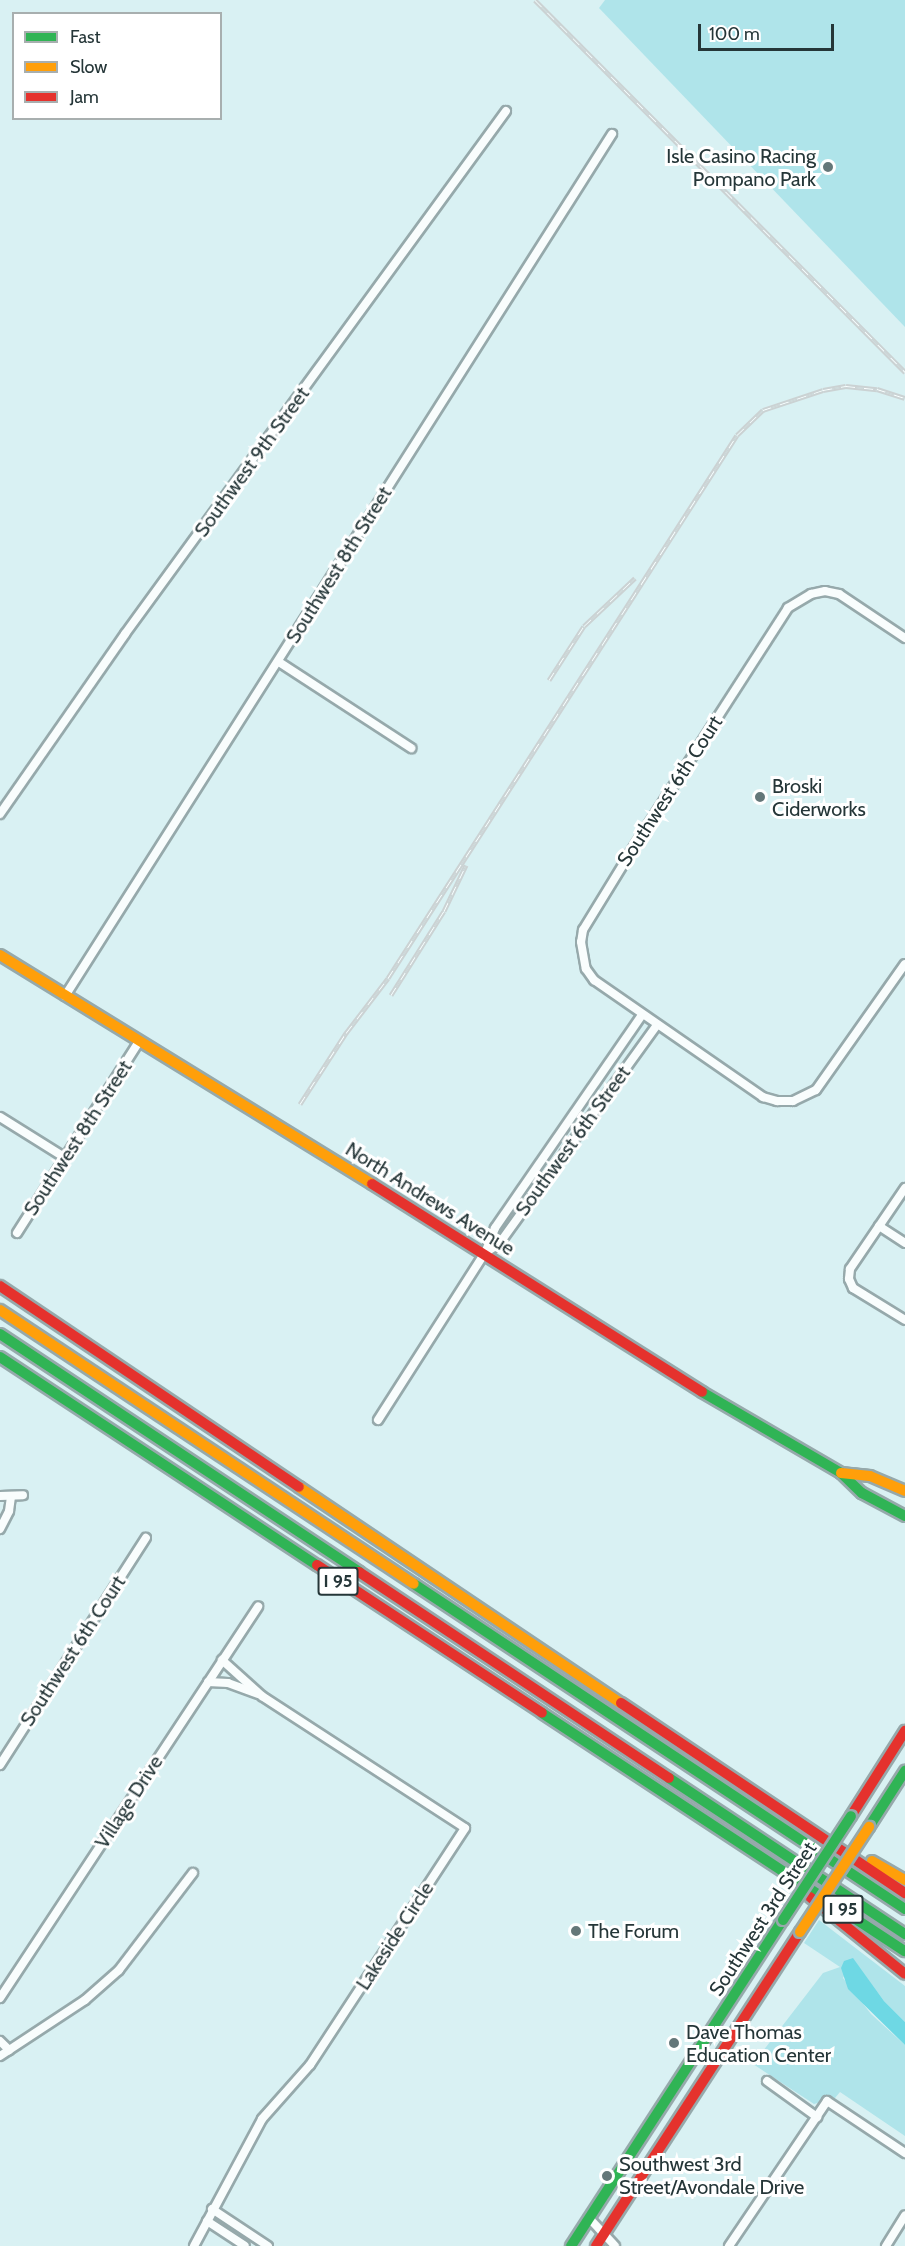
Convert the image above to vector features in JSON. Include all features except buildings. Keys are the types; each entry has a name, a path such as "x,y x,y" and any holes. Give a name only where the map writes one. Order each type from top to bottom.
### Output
{"main road":[{"name":"North Andrews Avenue","path":"0,955 138,1043 485,1253 757,1427 841,1473 862,1493 905,1516"},
{"name":"I 95","path":"0,1286 905,1893"},
{"path":"0,1310 905,1909"},
{"path":"3,1336 905,1934"},
{"name":"I 95","path":"0,1357 905,1951"},
{"path":"194,1415 301,1510"},
{"name":"North Andrews Avenue","path":"841,1473 870,1476 905,1491"},
{"name":"Southwest 3rd Street","path":"571,2246 905,1731"},
{"name":"Southwest 3rd Street","path":"596,2246 905,1772"},
{"path":"799,1822 905,1880"},
{"path":"780,1868 830,1916 905,1974"}],"street":[{"name":"Southwest 9th Street","path":"0,814 124,634 506,111"},
{"name":"Southwest 8th Street","path":"64,996 279,662 612,134"},
{"name":"Southwest 6th Court","path":"642,1015 594,980 581,956 583,930 788,608 811,594 835,594 905,638"},
{"path":"279,662 411,748"},
{"path":"642,1015 763,1097 793,1101 816,1090 905,964"},
{"name":"Southwest 6th Street","path":"378,1420 485,1253 495,1228 642,1015"},
{"name":"Southwest 6th Street","path":"485,1253 499,1244 657,1025"},
{"name":"Southwest 8th Street","path":"17,1233 138,1043"},
{"path":"0,1117 64,1157"},
{"path":"905,1188 850,1269 849,1279 853,1288 905,1320"},
{"path":"879,1226 905,1243"},
{"path":"0,1496 23,1495"},
{"path":"0,1529 9,1511 11,1496"},
{"name":"Southwest 6th Court","path":"0,1765 146,1538"},
{"name":"Village Drive","path":"0,1998 258,1606"},
{"name":"Lakeside Circle","path":"194,2246 267,2110 310,2065 465,1828 262,1696 222,1660"},
{"name":"Lakeside Circle","path":"208,1682 228,1683 262,1696"},
{"path":"0,2056 85,2000 119,1970 193,1873"},
{"path":"0,2041 9,2050"},
{"path":"766,2081 817,2117"},
{"path":"729,2246 828,2101 905,2153"},
{"path":"212,2209 268,2246"},
{"path":"886,2246 905,2216"},
{"path":"589,2218 605,2232 615,2246"},
{"path":"207,2221 245,2246"}],"shaded area":[{"name":"Isle Casino Racing Pompano Park","path":"605,0 905,0 905,327 599,8"},
{"path":"819,1920 905,1986 905,2022 884,2001 853,1959 843,1978 871,2014 905,2045 905,2136 840,2092 835,2098 814,2104 753,2064 823,1973 840,1967 804,1943"}],"water":[{"path":"853,1958 884,2001 905,2022 905,2045 848,1989 841,1968 844,1961"}],"railway":[{"path":"535,0 905,372"},
{"path":"300,1104 346,1033 388,978 737,435 763,410 823,390 846,386 877,389 905,398"},
{"path":"549,680 584,626 635,578"},
{"path":"391,995 444,911 466,865"}],"traffic: fast":[{"path":"0,1334 359,1572"},
{"path":"0,1357 317,1565"},
{"path":"702,1392 841,1473 862,1493 905,1516"},
{"path":"414,1584 905,1909"},
{"path":"542,1713 905,1951"},
{"path":"869,1827 905,1771"},
{"path":"669,1778 905,1934"},
{"path":"783,1920 851,1816"},
{"path":"571,2246 783,1920"}],"traffic: slow":[{"path":"0,955 372,1184"},
{"path":"0,1310 414,1584"},
{"path":"841,1473 870,1476 905,1491"},
{"path":"299,1487 621,1703"},
{"path":"800,1932 869,1827"},
{"path":"872,1861 905,1880"}],"traffic: jam":[{"path":"372,1184 702,1392"},
{"path":"0,1286 299,1487"},
{"path":"317,1565 542,1713"},
{"path":"359,1572 669,1778"},
{"path":"621,1703 905,1893"},
{"path":"851,1816 905,1731"},
{"path":"810,1897 905,1974"},
{"path":"596,2246 800,1932"}],"place":[{"name":"Isle Casino Racing Pompano Park","path":"828,167"},
{"name":"Broski Ciderworks","path":"760,797"},
{"name":"The Forum","path":"576,1931"},
{"name":"Dave Thomas Education Center","path":"674,2043"},
{"name":"Southwest 3rd Street/Avondale Drive","path":"607,2176"}]}
